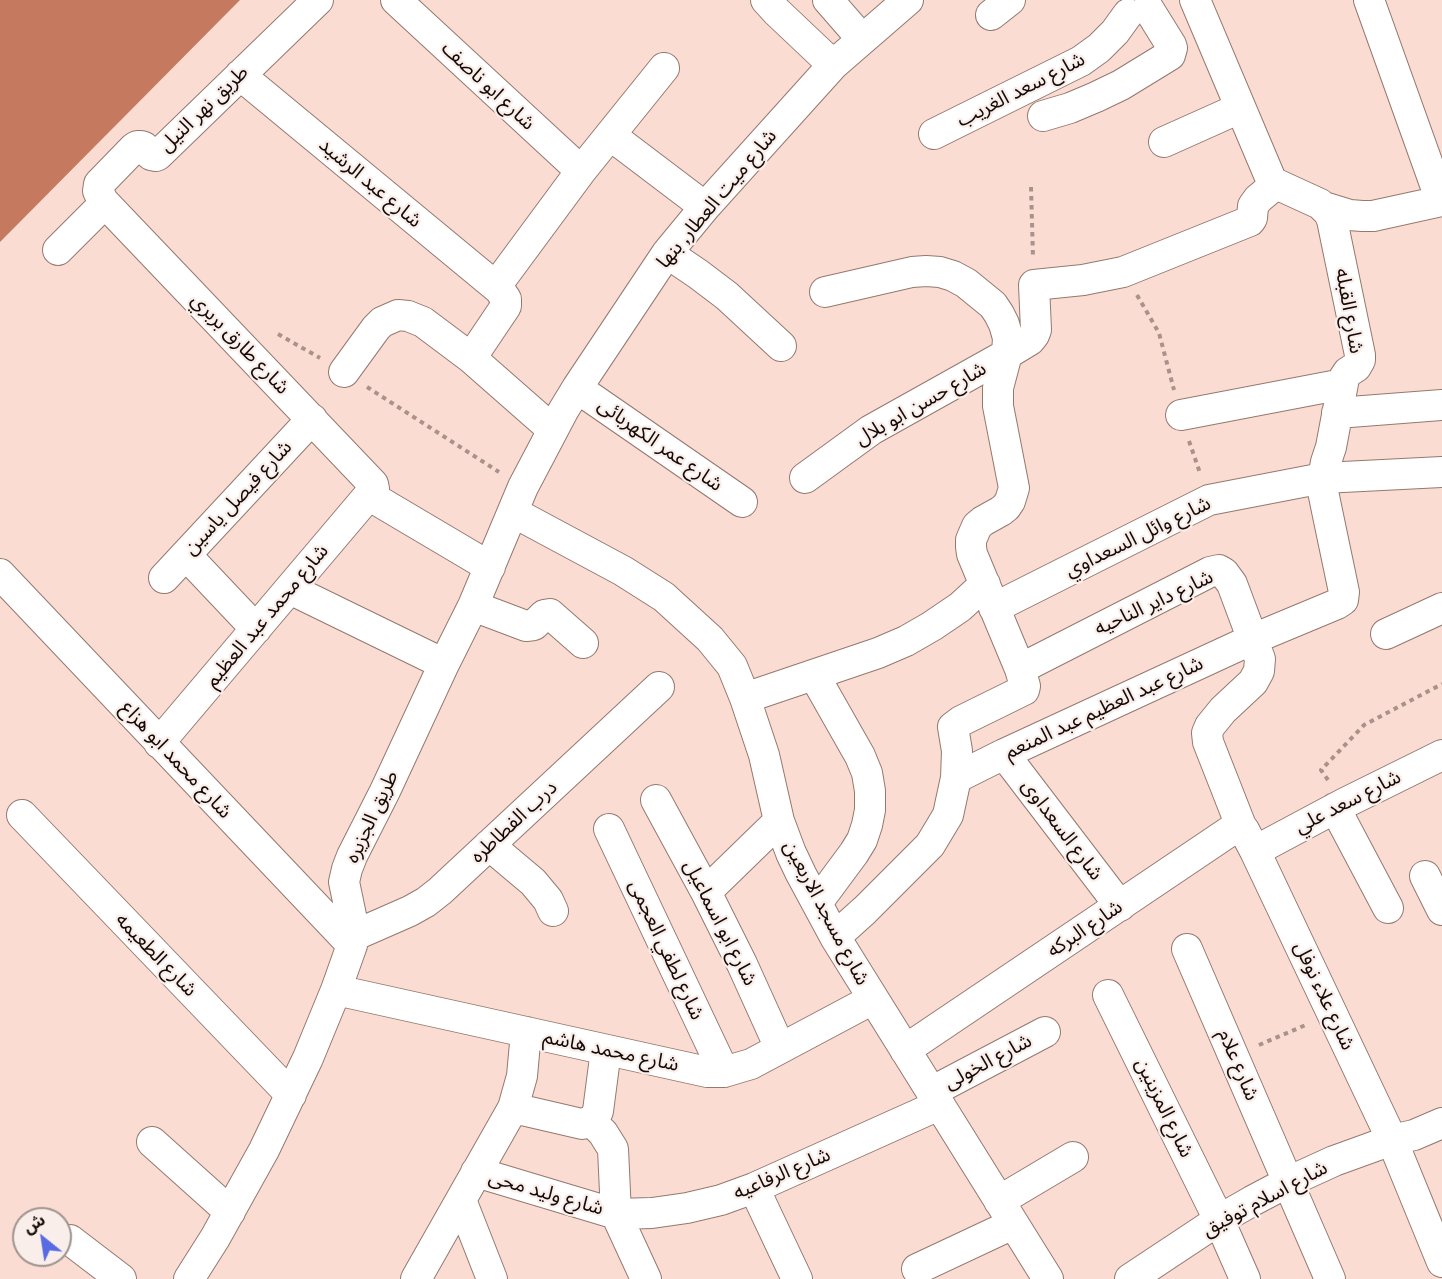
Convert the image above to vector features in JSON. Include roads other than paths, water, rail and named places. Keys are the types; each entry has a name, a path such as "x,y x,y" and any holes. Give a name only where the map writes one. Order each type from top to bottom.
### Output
{"street":[{"name":"طريق نهر النيل","path":"103,201 98,191 99,184 134,148 141,146 153,156 158,154 318,0"},
{"name":"شارع ابو ناصف","path":"396,0 581,171"},
{"path":"766,0 833,65"},
{"path":"828,0 862,39"},
{"name":"شارع ميت العطار, بنها","path":"518,499 577,388 667,253 705,207 833,65 908,0"},
{"path":"1195,0 1272,182 1324,207 1350,215 1373,216 1441,201 1370,0"},
{"path":"1043,116 1096,98 1170,55 1171,45 1141,6"},
{"name":"شارع سعد الغريب","path":"934,134 1082,61 1141,6"},
{"path":"471,358 506,306 506,299 498,286 499,282 581,171 664,68"},
{"name":"شارع عبد الرشيد","path":"240,75 500,290"},
{"path":"1164,142 1240,108"},
{"path":"610,135 705,207"},
{"name":"شارع حسن ابو بلال","path":"805,478 871,430 1030,340 1036,330 1034,285 1083,280 1123,272 1250,221 1253,206 1272,187 1272,182"},
{"path":"58,250 102,206 103,201"},
{"name":"شارع طارق بربري","path":"103,201 374,484 372,493"},
{"name":"شارع القبله","path":"1253,639 1343,600 1344,592 1324,499 1323,478 1345,375 1356,367 1360,355 1332,220 1324,207"},
{"path":"667,253 727,296 781,346"},
{"path":"825,292 912,272 926,270 940,272 966,283 993,305 1004,324 1008,338 1007,354 998,388 998,406 1013,481 1013,495 1006,507 977,526 971,540 972,554 1025,683 1024,690 953,727 957,751 956,778 948,815 930,845 835,937"},
{"path":"344,372 382,322 398,315 408,316 423,322 471,358 553,430"},
{"name":"شارع عمر الكهربائى","path":"577,388 742,502"},
{"path":"1180,415 1340,398 1442,405"},
{"name":"شارع فيصل ياسين","path":"164,578 312,419"},
{"path":"1323,478 1442,472"},
{"name":"شارع وائل السعداوي","path":"990,596 1209,500 1323,478"},
{"path":"372,493 489,567"},
{"name":"شارع محمد عبد العظيم","path":"159,743 372,493"},
{"name":"طريق الجزيره","path":"189,1279 264,1150 308,1058 353,941 353,925 344,882 347,869 473,606 518,499"},
{"name":"شارع مسجد الاربعين","path":"518,499 664,597 710,639 732,666 746,698 764,755 779,821 791,853 835,937 1048,1279"},
{"path":"186,555 256,629"},
{"name":"شارع داير الناحيه","path":"1020,669 1210,572 1219,570 1232,584 1253,639"},
{"name":"شارع محمد ابو هزاع","path":"0,574 159,743 353,941"},
{"path":"290,589 444,664"},
{"path":"746,698 878,653 906,641 960,607 990,596"},
{"path":"473,606 526,626 534,625 544,615 550,614 583,644"},
{"path":"1386,634 1442,608"},
{"name":"شارع عبد العظيم عبد المنعم","path":"956,778 1253,639"},
{"name":"شارع علاء نوفل","path":"1253,639 1260,659 1259,671 1253,682 1223,710 1210,726 1207,733 1208,742 1248,839 1392,1140 1442,1262"},
{"path":"814,675 860,756 867,773 870,791 870,810 862,840 817,903"},
{"name":"درب الفطاطره","path":"353,941 426,902 440,891 659,687"},
{"name":"شارع السعداوى","path":"1004,754 1120,906"},
{"name":"شارع سعد علي","path":"1248,839 1339,806 1442,755"},
{"name":"شارع ابو اسماعيل","path":"656,800 706,892 780,1048"},
{"path":"1339,806 1388,908"},
{"name":"شارع الطعيمه","path":"22,815 291,1095"},
{"path":"706,892 779,821"},
{"name":"شارع البركه","path":"905,1050 1236,827 1248,839"},
{"name":"شارع لطفي العجمى","path":"609,829 724,1072"},
{"path":"489,845 533,882 548,900 553,911"},
{"path":"1425,876 1442,910"},
{"name":"شارع علام","path":"1187,949 1330,1279"},
{"name":"شارع محمد هاشم","path":"336,990 707,1072 724,1072 751,1064 873,999"},
{"name":"شارع المزينين","path":"1108,995 1219,1220 1245,1279"},
{"path":"416,1279 513,1108 522,1076 526,1032"},
{"name":"شارع الخولى","path":"935,1099 1045,1032"},
{"path":"513,1108 582,1124 591,1121 598,1111 606,1050"},
{"name":"شارع الرفاعيه","path":"616,1214 652,1213 721,1200 754,1188 935,1099"},
{"path":"591,1121 603,1133 613,1149 616,1214 646,1279"},
{"name":"شارع اسلام توفيق","path":"1130,1279 1219,1220 1288,1182 1335,1161 1442,1124"},
{"path":"152,1142 230,1212"},
{"path":"917,1269 1006,1212 1073,1157"},
{"name":"شارع وليد محى","path":"476,1172 616,1214"},
{"path":"754,1188 797,1279"},
{"path":"461,1200 492,1279"},
{"path":"72,1242 120,1279"}]}
